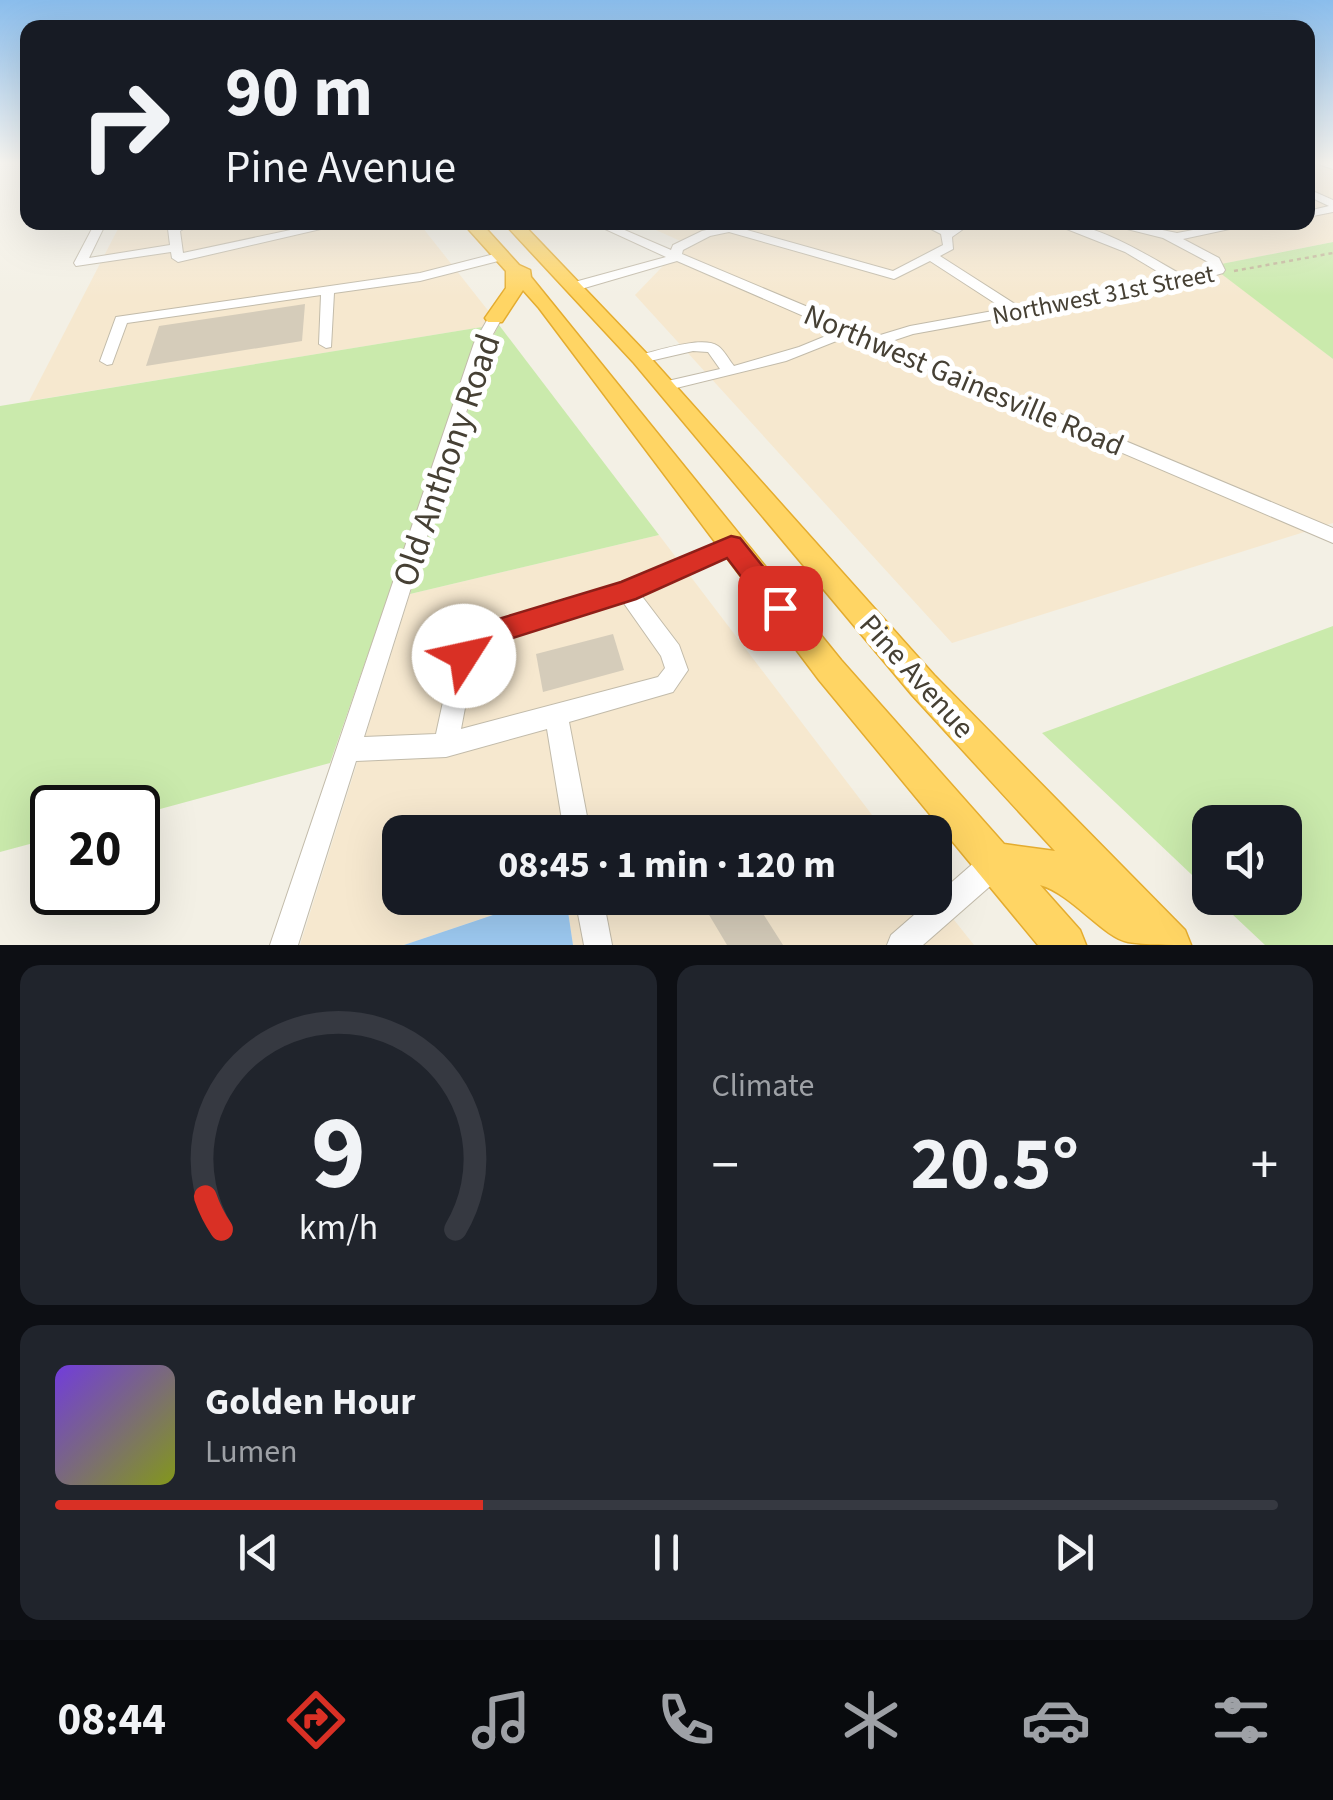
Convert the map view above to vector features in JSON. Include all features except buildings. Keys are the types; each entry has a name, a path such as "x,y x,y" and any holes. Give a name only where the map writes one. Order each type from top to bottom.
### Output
{"highway":[{"name":"Pine Avenue","path":"478,230 546,304 731,545 1065,945"},
{"path":"506,230 514,238 533,243"},
{"name":"Pine Avenue","path":"519,230 641,358 923,686 1170,945"},
{"path":"509,262 540,282 576,286"},
{"path":"495,318 515,288 509,262"},
{"path":"495,318 516,306 546,304"},
{"path":"994,864 1032,860 1080,882 1158,945"}],"street":[{"path":"96,230 80,263 177,247"},
{"path":"174,230 178,258 297,230"},
{"name":"Northwest Gainesville Road","path":"620,230 675,258 1333,536"},
{"path":"576,286 675,258 674,250 722,230"},
{"path":"736,230 884,275 898,274 951,245 946,237 956,230"},
{"path":"941,230 950,234"},
{"path":"1077,230 1130,249 1182,282"},
{"path":"1141,230 1168,236 1215,261 1219,270"},
{"path":"1168,236 1199,230"},
{"path":"930,255 1016,311"},
{"path":"107,362 122,320 509,262"},
{"name":"Northwest 31st Street","path":"874,342 910,330 1182,282 1219,270"},
{"path":"326,344 328,290"},
{"name":"Old Anthony Road","path":"284,945 481,343 495,318"},
{"path":"664,386 823,344 848,331"},
{"path":"641,358 694,347 712,348 730,370"},
{"path":"446,745 464,656 472,644 499,629 627,592 731,545"},
{"path":"348,750 446,745 674,679 677,670 672,652 627,592"},
{"path":"556,715 574,815"},
{"path":"901,945 994,864"},
{"path":"592,915 598,945"}],"path":[{"name":"Northwest 31st Street","path":"1219,270 1248,272 1333,254"}],"shaded area":[{"path":"1315,207 1333,207 1333,242 1212,266 1333,359 1333,523 952,643 635,295 685,243 656,230 1315,230"},
{"path":"117,230 425,230 490,313 482,327 29,401"},
{"path":"659,535 872,815 382,815 382,915 492,915 404,945 300,945 410,594"},
{"path":"569,915 950,915 974,945 573,945"}],"green space":[{"path":"1333,242 1333,359 1211,266"},
{"path":"499,325 659,535 410,594 489,344"},
{"path":"482,327 330,763 160,809 160,785 30,785 30,844 0,852 0,406"},
{"path":"1333,626 1333,945 1265,945 1233,915 1302,915 1302,805 1192,805 1192,875 1042,733"}],"water":[{"path":"493,915 569,915 573,945 404,945"}],"route":[{"path":"464,656 472,644 499,629 627,592 731,545 780,608"}]}
